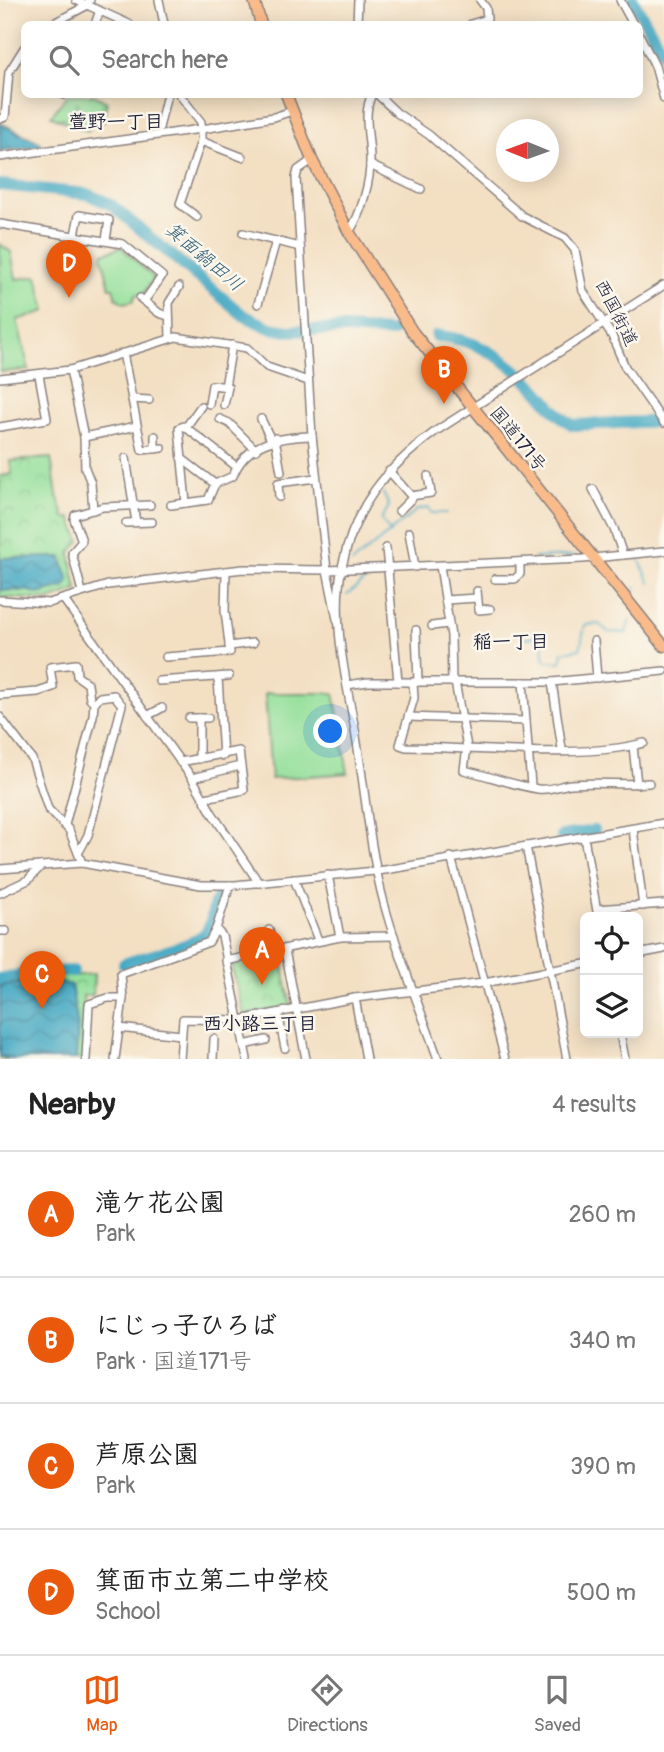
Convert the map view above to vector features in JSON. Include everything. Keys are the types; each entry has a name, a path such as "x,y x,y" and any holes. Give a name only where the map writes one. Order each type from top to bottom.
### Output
{"highway":[{"path":"254,0 260,21"},
{"name":"国道171号","path":"287,98 312,160 349,232 412,331 664,646"}],"street":[{"path":"76,0 88,3 99,13 121,21"},
{"path":"159,0 163,21"},
{"path":"357,21 358,0"},
{"path":"480,0 486,8 488,19 481,21"},
{"path":"620,0 631,21"},
{"path":"57,21 88,3"},
{"path":"96,21 99,13"},
{"path":"643,43 656,66 664,99"},
{"path":"0,119 5,117 9,72 21,53"},
{"path":"159,128 166,98"},
{"path":"182,98 201,122 201,141 180,204 197,217"},
{"path":"349,232 356,223 370,165 366,106 371,98"},
{"name":"西国街道","path":"379,98 429,135 522,216 565,238 575,250 583,291 604,324 625,367 661,418"},
{"path":"0,157 201,129 274,117 292,111"},
{"path":"201,141 242,157"},
{"path":"312,160 298,170 296,178 316,478 327,570 339,627 378,871 394,936 438,1059"},
{"path":"370,165 421,189"},
{"path":"75,235 79,215 109,220 106,240"},
{"path":"0,224 106,240 131,248 162,276 142,299 168,317"},
{"path":"243,233 300,247"},
{"path":"258,304 276,241"},
{"path":"339,627 341,569 358,517 370,495 389,471 409,451 472,407 664,285"},
{"path":"170,338 169,303 179,287"},
{"path":"0,378 70,370 170,338 247,348 267,367 309,381"},
{"path":"225,387 232,345"},
{"path":"123,353 142,450 159,449 155,436"},
{"path":"70,370 84,437 93,510"},
{"path":"0,427 47,419 39,375"},
{"path":"186,503 179,428 187,427 205,405 212,385 228,387 224,405"},
{"path":"132,399 149,400"},
{"path":"220,419 231,419 256,450"},
{"path":"261,419 273,439 281,472"},
{"path":"84,437 137,426"},
{"path":"187,427 237,467"},
{"path":"171,505 208,500 215,484 233,476 240,459 273,439 313,436"},
{"path":"127,458 136,522"},
{"path":"181,458 215,484"},
{"path":"389,471 412,499"},
{"path":"402,509 412,499 433,493 428,476"},
{"path":"279,497 278,484 316,478"},
{"path":"593,489 614,529 623,555"},
{"path":"82,592 72,553 82,541 75,515 93,510 150,505"},
{"path":"126,523 152,522"},
{"path":"409,532 415,567"},
{"path":"386,548 398,682"},
{"path":"0,600 33,603 64,600 82,592 120,583 276,567 327,570 440,566 593,558 664,551"},
{"path":"495,579 515,579 520,574 520,562"},
{"path":"440,566 454,682 464,718 467,747 464,770 505,784 539,789 570,784 649,783"},
{"path":"166,657 230,652 225,611 226,571"},
{"path":"445,600 477,595 479,610 490,609"},
{"path":"64,600 192,778 259,883"},
{"path":"432,626 448,624"},
{"path":"416,630 414,698 400,745 529,750 633,746 644,743"},
{"path":"594,640 597,678"},
{"path":"229,646 253,643"},
{"path":"0,695 38,692 52,687 50,667 72,664 76,664 77,676 88,684 90,699 94,703 93,716 65,825"},
{"path":"347,685 398,682 552,682 664,671"},
{"path":"159,681 229,676"},
{"path":"218,678 223,756"},
{"path":"523,682 531,786"},
{"path":"552,682 562,749"},
{"path":"80,850 88,835 122,705 118,698 107,694 94,703"},
{"path":"146,716 162,708"},
{"path":"0,717 32,759 48,809 65,825 80,850 82,863"},
{"path":"408,717 526,721"},
{"path":"189,719 208,718"},
{"path":"199,719 199,758"},
{"path":"633,746 637,784"},
{"path":"180,762 239,751 244,790 205,798"},
{"path":"192,778 240,766"},
{"path":"0,869 82,863 201,885 230,885 378,871 664,824"},
{"path":"633,829 643,906"},
{"path":"584,837 598,912"},
{"path":"526,846 567,1059"},
{"path":"451,858 505,1059"},
{"path":"0,893 28,880 41,866"},
{"path":"328,875 340,937"},
{"path":"295,879 318,940"},
{"path":"115,1059 123,999 121,974 209,942 230,885"},
{"path":"604,912 664,904"},
{"path":"216,929 222,936 247,1059"},
{"path":"269,930 274,952"},
{"path":"226,961 285,950 318,940 394,936"},
{"path":"285,950 306,1059"},
{"path":"643,953 664,951"},
{"path":"180,1059 183,1019 240,1020 355,998 484,983 580,965"},
{"path":"86,1059 89,1004 108,998 123,999"},
{"path":"355,998 366,1059"},
{"path":"278,1013 285,1048"},
{"path":"119,1028 181,1035"},
{"path":"621,1038 625,1059"},
{"path":"213,1059 214,1039"},
{"path":"244,1045 266,1040"}],"green space":[{"path":"65,98 100,98 107,102 104,122 94,118 88,131 51,116"},
{"path":"0,244 11,252 16,279 37,276 46,311 17,320 29,370 0,372"},
{"path":"121,247 154,278 143,294 124,303 116,298 113,288 110,288 102,257 103,253"},
{"path":"51,458 57,495 65,518 71,518 80,541 70,553 77,590 50,600 0,597 0,476 12,474 10,461"},
{"path":"265,693 334,693 348,773 271,779"},
{"path":"280,953 291,1007 244,1015 232,968 235,963"},
{"path":"94,974 93,995 83,996 84,1059 0,1059 0,982"}],"water":[{"path":"0,123 41,143 42,146 0,151"},
{"path":"61,557 69,581 65,587 38,594 31,591 0,590 1,558"},
{"path":"49,978 71,985 78,1026 76,1059 12,1059 0,1056 0,986"}],"waterway":[{"path":"633,0 664,54"},
{"name":"箕面鍋田川","path":"0,185 87,194 110,204 243,315 270,328 288,331 345,329 392,332"},
{"name":"箕面鍋田川","path":"436,336 479,346 504,361 526,379 558,414 573,425 664,421"},
{"path":"383,493 389,506 381,520 391,533"},
{"path":"352,563 417,510 429,508 431,513 447,513"},
{"path":"534,558 574,556"},
{"path":"635,557 638,557 650,583"},
{"path":"347,595 371,576"},
{"path":"634,591 636,587"},
{"path":"524,638 542,636 545,661 561,662 563,652 580,649 585,625 599,624 608,632 626,633 630,619"},
{"path":"562,836 594,831"},
{"path":"124,964 182,946 201,937 207,931 215,903 221,894"},
{"path":"0,979 32,973 73,971"}],"place":[{"name":"箕面市立第二中学校","path":"69,298"},
{"name":"にじっ子ひろば","path":"444,404"},
{"name":"滝ケ花公園","path":"262,985"},
{"name":"芦原公園","path":"42,1009"}],"district":[{"name":"萱野一丁目","path":"116,122"},
{"name":"稲一丁目","path":"511,642"},
{"name":"西小路三丁目","path":"260,1024"}]}
